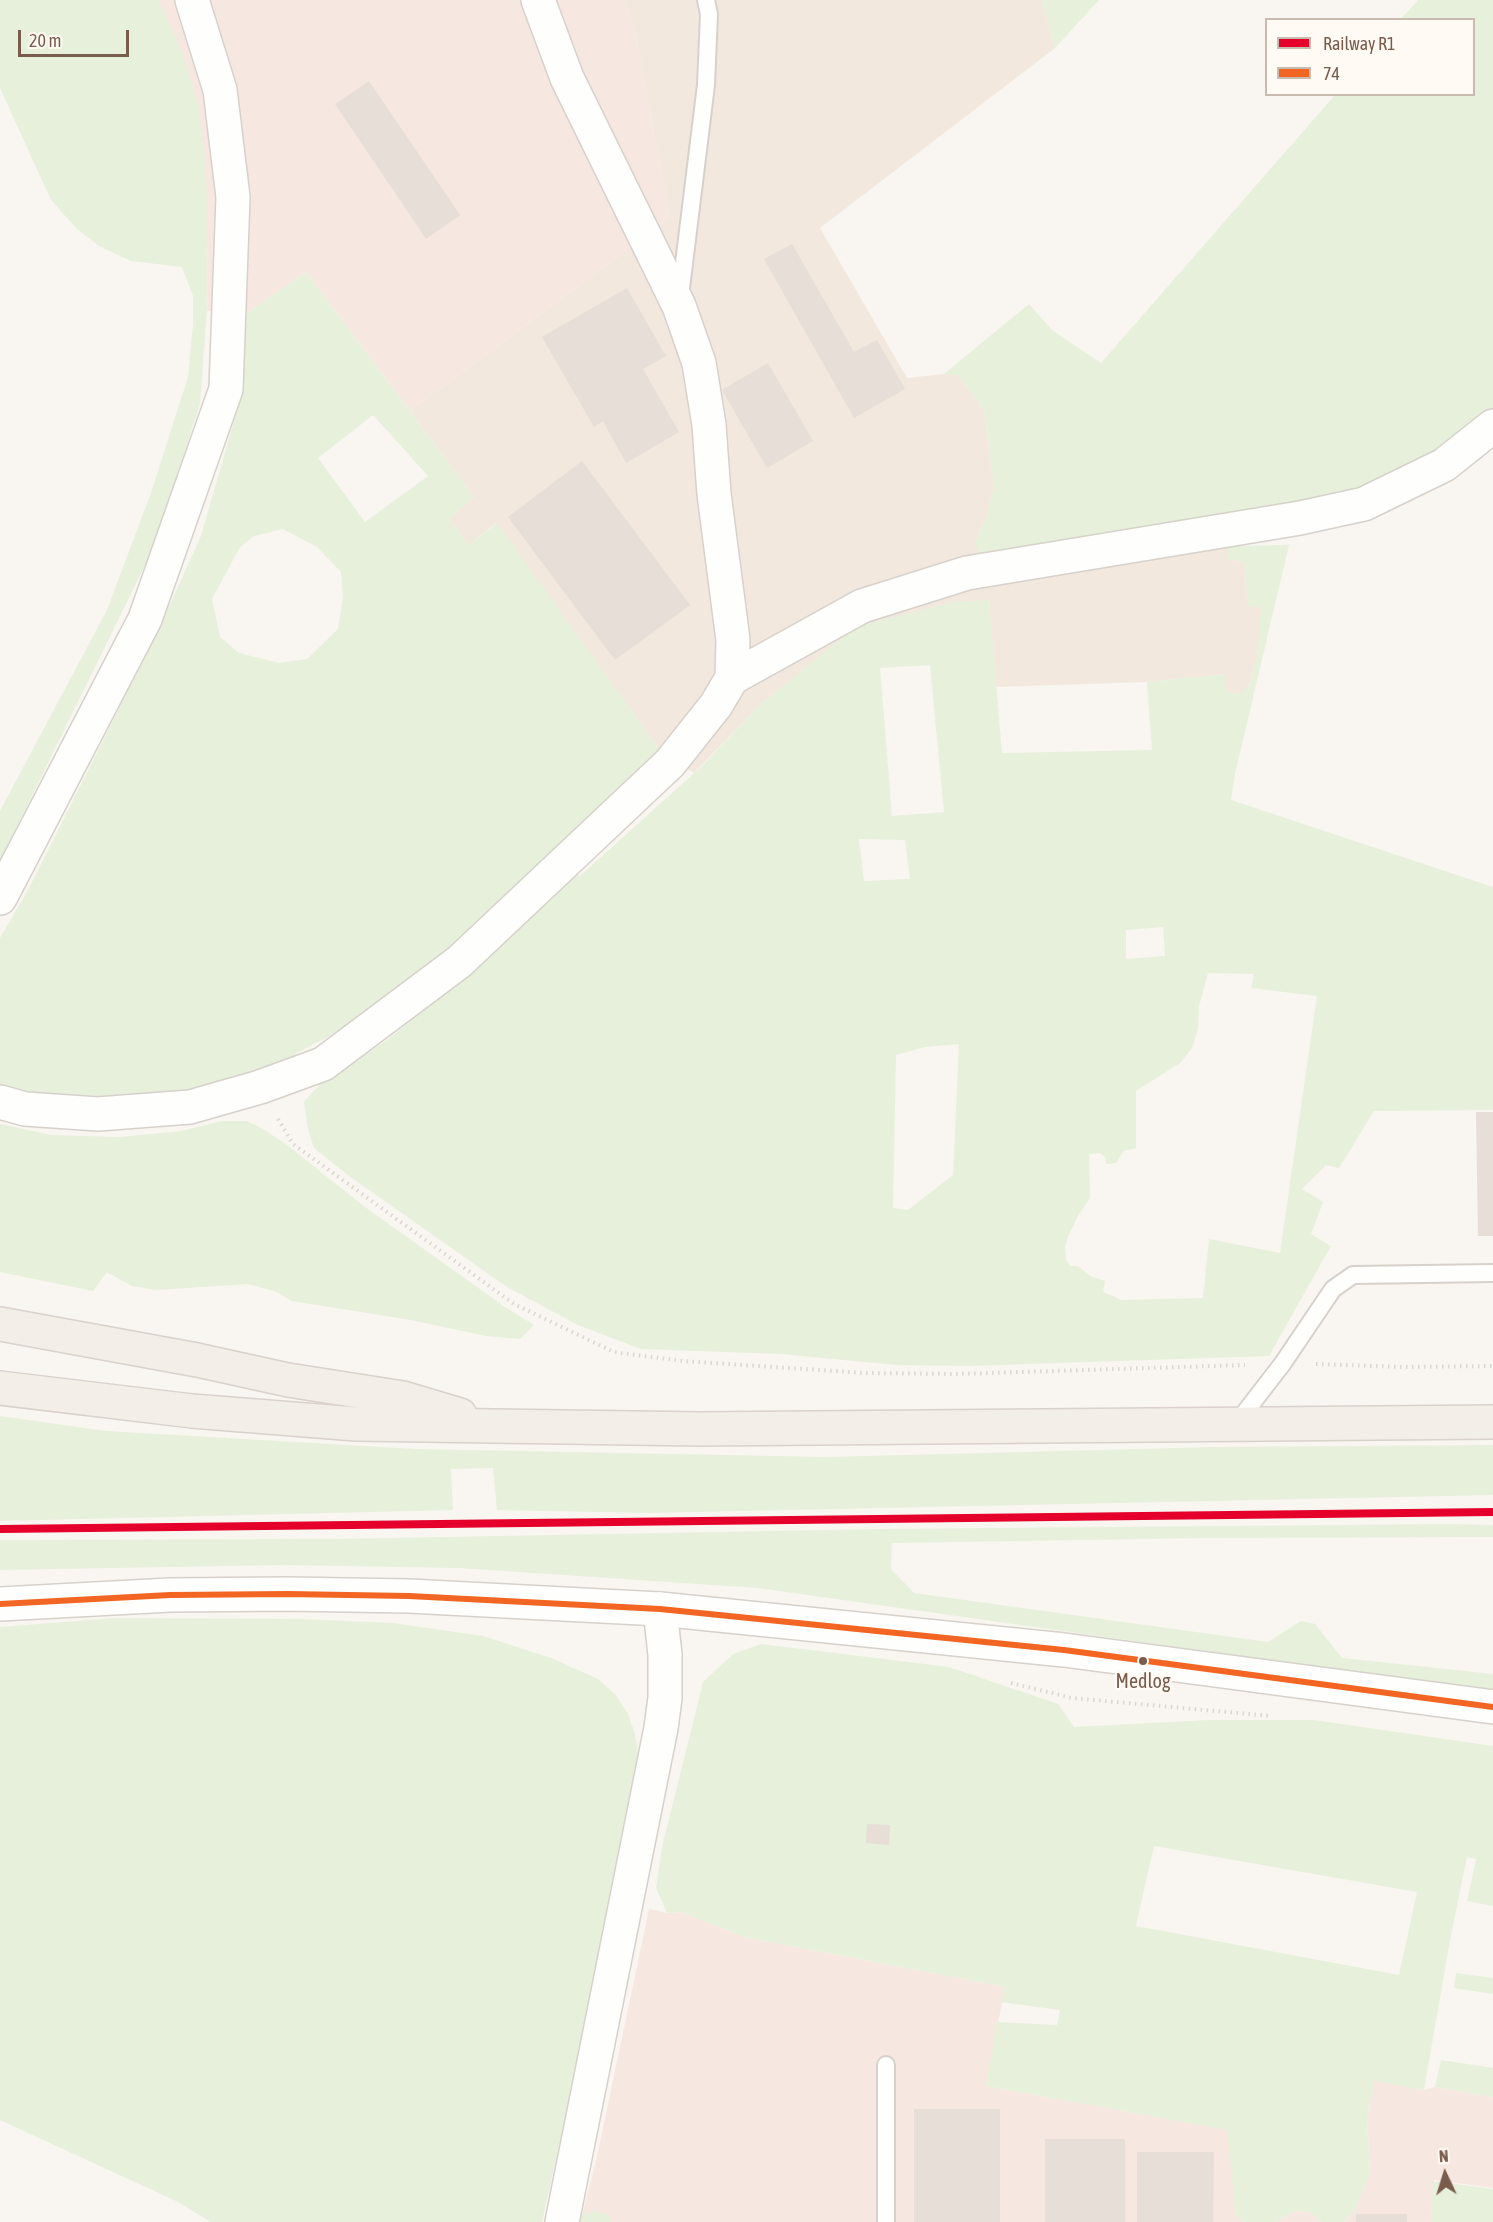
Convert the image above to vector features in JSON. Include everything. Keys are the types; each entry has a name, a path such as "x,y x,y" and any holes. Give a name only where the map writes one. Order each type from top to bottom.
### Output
{"main road":[{"path":"0,1324 197,1360 288,1380 403,1398 503,1427"},
{"path":"0,1388 69,1398 286,1420 356,1424 701,1429 1493,1422"}],"street":[{"path":"0,898 145,619 226,389 233,197 220,90 192,0"},
{"path":"0,1102 25,1109 98,1114 190,1107 260,1087 323,1064 459,962 670,763 716,705 732,678 733,640 714,494 709,424 699,363 679,306 567,78 538,0"},
{"path":"732,678 862,606 967,573 1289,520 1364,504 1444,465 1493,426"},
{"path":"0,1604 170,1595 287,1594 409,1596 660,1609 1064,1650 1493,1707"},
{"path":"562,2222 661,1728 664,1655 660,1609"}],"lane":[{"path":"679,306 706,85 709,15 706,0"},
{"path":"1236,1424 1283,1363 1333,1289 1353,1275 1493,1273"},
{"path":"886,2065 886,2222"}],"path":[{"path":"260,1087 293,1144 514,1304 615,1352 683,1361 865,1373 957,1374 1283,1363 1402,1367 1493,1366"}],"shaded area":[{"path":"157,0 624,0 636,37 670,218 410,411 306,272 247,313 207,311 208,231"},
{"path":"624,0 1042,0 1055,48 820,228 907,378 944,374 958,375 984,410 994,485 987,515 975,543 1229,519 1227,560 1244,563 1248,604 1262,607 1257,658 1249,685 1243,693 1231,693 1225,689 1225,674 1147,682 996,687 989,600 830,649 761,704 694,773 661,752 496,523 469,545 449,519 474,497 410,411 670,218 636,37"},
{"path":"649,1909 667,1913 681,1912 744,1937 1005,1987 986,2086 1228,2130 1236,2216 1245,2222 580,2222 596,2161"},
{"path":"1374,2080 1424,2090 1435,2087 1493,2097 1493,2188 1434,2180 1431,2222 1344,2222 1354,2212 1370,2173 1367,2118"},
{"path":"1296,2211 1310,2212 1321,2222 1275,2222"}],"green space":[{"path":"0,0 158,0 183,55 198,105 206,174 208,231 207,311 200,404 183,457 149,557 0,861 0,811 107,610 151,493 188,377 193,296 182,267 131,261 99,246 77,229 51,200 0,88"},
{"path":"1042,0 1099,0 1055,48"},
{"path":"1418,0 1493,0 1493,412 1436,456 1349,499 981,559 975,543 987,515 994,485 984,410 958,375 944,374 1029,304 1052,330 1101,363 1334,96 1475,96 1475,18 1402,18"},
{"path":"306,272 474,497 449,519 469,545 497,523 661,752 635,773 452,946 394,994 331,1035 284,1060 201,1089 134,1099 42,1099 0,1085 0,938 29,888 156,635 201,536 238,407 247,313","holes":["373,415 428,476 365,522 318,458","283,529 317,547 341,572 343,598 338,629 307,659 279,663 239,653 220,637 212,599 240,547 254,536"]},
{"path":"1289,545 1235,774 1231,800 1493,887 1493,1110 1374,1111 1339,1168 1326,1165 1302,1189 1323,1202 1311,1234 1331,1246 1269,1356 968,1366 897,1365 780,1354 641,1349 578,1325 507,1287 349,1176 314,1148 308,1129 304,1102 321,1083 386,1041 457,984 570,875 580,876 702,766 761,704 849,632 867,624 953,602 989,600 1002,753 1152,750 1147,682 1225,674 1225,689 1231,693 1242,693 1249,685 1257,658 1261,608 1248,605 1244,563 1227,560 1227,546","holes":["930,665 944,812 892,816 880,668","859,839 905,840 910,879 864,881","1163,927 1165,956 1126,959 1126,930","1208,973 1254,974 1251,988 1317,996 1280,1253 1209,1239 1203,1298 1122,1300 1103,1292 1105,1281 1090,1276 1078,1266 1071,1266 1066,1260 1067,1239 1090,1198 1089,1154 1100,1153 1105,1157 1106,1164 1116,1163 1124,1151 1136,1148 1136,1091 1180,1063 1192,1048 1198,1029 1199,1006","959,1044 953,1175 908,1210 893,1208 896,1055 925,1047"]},
{"path":"222,1121 247,1121 263,1129 287,1145 365,1207 505,1307 534,1325 520,1339 486,1336 411,1320 292,1301 274,1291 248,1284 156,1290 132,1286 107,1272 93,1291 0,1272 0,1124 51,1135 120,1137 181,1131"},
{"path":"0,1416 106,1431 416,1449 827,1457 1216,1447 1493,1445 1493,1495 647,1513 497,1510 493,1468 451,1469 453,1510 0,1521"},
{"path":"1493,1525 1493,1537 1209,1538 892,1543 891,1569 914,1593 1268,1642 1301,1621 1315,1624 1342,1658 1493,1674 1493,1690 758,1588 459,1568 284,1565 0,1570 0,1540 335,1539 881,1529"},
{"path":"116,1618 302,1619 393,1623 483,1636 551,1658 598,1679 616,1695 628,1714 635,1734 639,1758 604,1943 542,2222 211,2222 176,2201 0,2120 0,1627"},
{"path":"761,1644 949,1667 1058,1704 1074,1727 1209,1720 1314,1720 1493,1746 1493,1906 1467,1901 1476,1859 1467,1857 1424,2090 1374,2081 1367,2118 1370,2173 1354,2212 1344,2222 1321,2222 1310,2212 1296,2211 1275,2222 1245,2222 1236,2216 1227,2130 986,2086 997,2022 1057,2025 1060,2010 1001,2002 1005,1987 744,1937 681,1912 667,1913 656,1888 662,1847 703,1682 733,1654","holes":["1154,1846 1417,1892 1399,1975 1136,1926"]},
{"path":"1456,1973 1493,1978 1493,1994 1454,1988"},
{"path":"1441,2060 1493,2068 1493,2097 1435,2087"},
{"path":"1433,2181 1493,2189 1493,2222 1431,2222"},
{"path":"594,2211 609,2215 611,2222 580,2222 581,2215"}],"building":[{"path":"369,81 460,215 426,239 335,104"},
{"path":"792,244 854,352 877,340 905,389 854,418 764,259"},
{"path":"627,288 666,356 643,369 679,432 626,463 603,421 594,427 542,337"},
{"path":"768,363 813,441 767,468 722,390"},
{"path":"582,461 690,605 615,660 508,517"},
{"path":"1476,1112 1493,1112 1493,1236 1478,1236"},
{"path":"867,1824 890,1825 889,1845 866,1843"},
{"path":"914,2109 1000,2109 1000,2222 914,2222"},
{"path":"1045,2139 1125,2139 1125,2222 1045,2222"},
{"path":"1137,2152 1214,2152 1213,2222 1137,2222"},
{"path":"1356,2214 1407,2214 1407,2222 1356,2222"}],"rail line":[{"name":"R1","path":"0,1529 1493,1512"}],"transit line":[{"name":"74","path":"0,1604 170,1595 287,1594 409,1596 660,1609 1064,1650 1493,1707"}],"place":[{"name":"Medlog","path":"1143,1661"}]}
